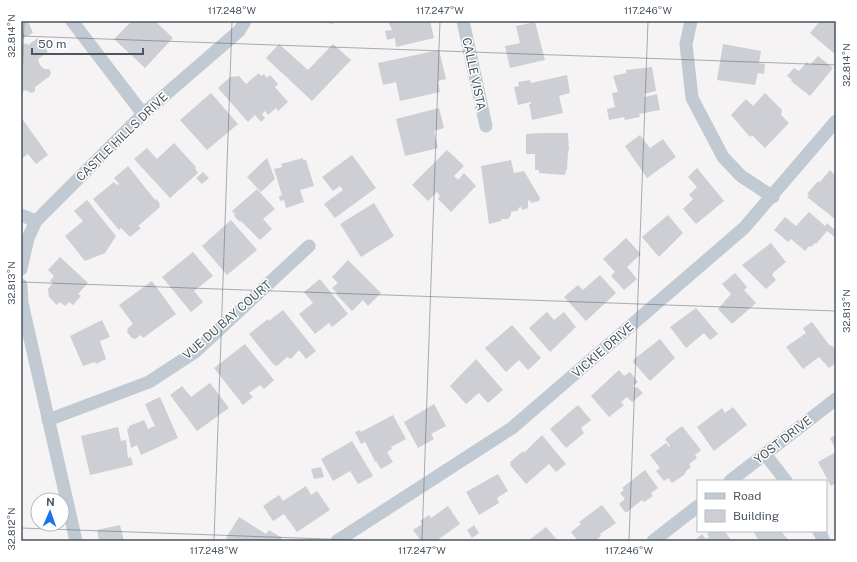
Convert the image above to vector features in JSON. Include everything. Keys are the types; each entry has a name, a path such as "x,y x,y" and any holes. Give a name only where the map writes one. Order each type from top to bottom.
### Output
{"street":[{"path":"72,21 143,114"},
{"name":"CASTLE HILLS DRIVE","path":"21,269 28,238 36,221 143,114 239,31 245,21"},
{"name":"CALLE VISTA","path":"463,21 486,126"},
{"path":"690,21 686,44 692,98 723,157 742,176 772,197"},
{"name":"VICKIE DRIVE","path":"337,541 512,428 744,228 836,121"},
{"path":"21,215 36,221"},
{"name":"VUE DU BAY COURT","path":"48,420 150,382 188,356 309,246"},
{"path":"21,285 22,303 76,541"},
{"name":"YOST DRIVE","path":"731,480 836,399"},
{"path":"765,454 785,480"},
{"path":"653,541 697,507"}],"building":[{"path":"21,21 28,21 33,33 21,39"},
{"path":"132,21 155,21 173,38 145,68 114,39"},
{"path":"320,21 333,21 333,24"},
{"path":"388,21 430,21 434,38 396,47 395,38 387,40 385,31 392,30"},
{"path":"820,21 836,21 836,55 810,33"},
{"path":"535,22 545,60 510,68 505,46 520,43 516,26"},
{"path":"38,38 48,52 38,59 40,65 44,69 49,69 51,72 50,76 35,87 35,91 32,93 25,90 21,93 21,46 26,43 28,45"},
{"path":"279,44 308,70 333,44 351,60 312,101 266,58"},
{"path":"723,44 761,51 759,63 765,64 764,74 758,73 755,85 717,80"},
{"path":"439,50 446,79 438,81 440,92 400,101 396,82 383,85 378,63"},
{"path":"818,56 833,68 810,96 787,76 794,68 799,71 807,62 810,65"},
{"path":"652,67 656,91 644,94 645,97 657,94 660,110 639,114 640,117 625,120 624,117 609,120 607,109 615,107 612,93 618,92 613,76 626,73 626,70"},
{"path":"259,73 261,76 264,74 267,78 270,75 278,84 275,87 288,102 278,111 276,108 268,115 265,111 262,114 265,118 261,122 255,115 248,122 218,88 230,77 239,76 246,84"},
{"path":"567,75 570,93 559,96 563,113 532,120 529,104 531,104 531,102 518,105 514,87 519,86 518,82 530,80 531,83"},
{"path":"211,93 238,124 207,150 180,120"},
{"path":"765,93 782,110 781,115 789,123 765,148 752,135 750,137 731,115 746,99 753,106"},
{"path":"439,108 444,128 434,131 438,148 405,156 396,119"},
{"path":"23,120 48,155 36,164 28,154 21,159 21,122"},
{"path":"568,133 569,151 565,175 539,173 539,170 535,170 535,154 526,154 526,134"},
{"path":"640,135 650,148 663,139 676,157 647,178 625,146"},
{"path":"174,143 196,167 195,168 198,173 170,198 134,159 147,148 157,159"},
{"path":"447,150 464,166 454,176 458,180 464,173 476,186 451,212 438,199 440,196 437,192 428,201 412,185"},
{"path":"352,155 376,188 335,218 324,204 343,190 340,186 333,191 322,177"},
{"path":"267,158 275,179 261,192 247,177"},
{"path":"303,158 303,160 306,160 314,186 300,190 304,202 286,208 284,200 280,201 279,196 282,195 274,169 282,167 281,164"},
{"path":"511,160 514,173 524,171 540,198 539,201 531,203 530,200 528,201 528,208 522,210 521,207 518,208 519,210 511,212 508,219 501,219 501,221 489,224 481,166"},
{"path":"128,166 155,200 156,199 160,204 160,207 138,226 141,228 130,237 121,228 119,230 93,199 114,182 117,185 119,184 114,178"},
{"path":"697,168 724,201 696,224 683,209 693,199 689,195 697,187 688,177"},
{"path":"830,170 836,176 835,219 807,197 809,195 807,194 818,181 820,182"},
{"path":"203,172 209,178 202,184 196,178"},
{"path":"257,189 275,209 263,219 272,229 260,240 234,216 235,214 232,211"},
{"path":"87,200 116,236 105,253 85,261 65,236 83,221 74,211"},
{"path":"374,203 394,236 361,257 340,224"},
{"path":"809,212 825,226 827,223 836,231 836,238 827,231 816,244 815,243 811,247 809,246 805,251 791,239 788,242 774,230 785,217 796,226"},
{"path":"668,215 683,233 659,257 642,237"},
{"path":"231,220 257,250 227,275 202,246"},
{"path":"626,238 641,254 627,267 637,279 624,290 611,276 615,272 603,259"},
{"path":"771,243 786,262 774,272 772,275 776,280 766,289 742,265"},
{"path":"193,252 213,276 194,291 203,302 191,312 162,277"},
{"path":"60,257 88,283 78,294 81,296 73,305 69,302 65,306 60,302 57,305 49,297 48,289 53,283 50,281 54,276 48,270"},
{"path":"348,260 381,293 368,306 363,300 352,311 332,288 338,283 332,277"},
{"path":"735,273 747,287 744,290 756,303 732,324 718,309 731,294 722,284"},
{"path":"600,275 616,293 586,321 564,297 578,285 583,290"},
{"path":"320,279 348,314 332,327 329,323 315,334 299,314 313,303 304,292"},
{"path":"152,281 176,314 143,338 141,335 135,339 132,338 127,332 128,328 133,324 119,305"},
{"path":"696,308 718,334 710,340 704,333 686,348 670,327"},
{"path":"283,310 316,351 306,359 299,350 291,359 287,357 277,366 274,365 249,334 268,319 269,321"},
{"path":"547,312 554,320 564,312 576,327 550,352 529,328"},
{"path":"102,320 110,337 100,341 106,359 96,364 95,362 83,366 70,336"},
{"path":"812,322 830,346 832,345 836,351 836,363 829,368 819,357 803,369 786,347 806,333 803,328"},
{"path":"512,325 541,358 528,370 519,360 506,372 485,348"},
{"path":"660,339 675,358 650,381 633,362 633,360"},
{"path":"245,344 274,380 264,389 260,385 249,393 253,397 243,405 214,368"},
{"path":"476,359 503,390 488,403 479,393 466,404 450,386"},
{"path":"619,370 624,376 630,372 638,382 633,386 635,388 637,387 643,393 632,402 627,397 621,402 624,405 609,417 591,396"},
{"path":"210,383 229,408 197,431 170,395 182,386 191,397"},
{"path":"160,397 178,438 141,455 137,445 131,448 127,429 129,426 144,420 148,429 155,426 145,404"},
{"path":"434,404 446,426 431,434 434,439 418,448 404,422"},
{"path":"578,405 591,420 581,428 584,433 566,448 550,429"},
{"path":"733,407 747,425 714,451 697,427 722,408 725,413"},
{"path":"393,415 406,439 391,447 392,449 387,452 393,462 381,469 376,461 374,462 374,459 365,442 361,444 355,432 360,430 361,432"},
{"path":"682,426 701,450 695,455 697,458 689,464 691,467 684,475 672,483 668,478 664,481 656,471 660,468 650,455 666,443 669,447 670,446 665,439"},
{"path":"118,427 121,441 126,440 128,458 131,457 133,465 90,475 81,436"},
{"path":"542,435 566,464 556,472 549,464 526,484 510,465 510,462 523,451 524,453"},
{"path":"836,435 836,450 830,438"},
{"path":"352,441 373,476 358,484 350,471 333,481 321,459"},
{"path":"836,452 836,483 831,486 818,462"},
{"path":"321,467 324,477 314,479 311,469"},
{"path":"645,470 658,488 651,493 653,496 644,502 642,500 625,512 619,504 625,499 620,493 624,490 622,488"},
{"path":"498,474 508,491 497,498 499,503 479,515 466,492"},
{"path":"306,486 311,495 317,491 330,510 297,532 284,514 273,521 263,506 279,495 283,501"},
{"path":"602,505 616,523 600,534 601,536 595,541 578,541 571,532 581,524 579,522"},
{"path":"448,506 460,524 436,541 421,541 413,530 422,524 420,521 429,515 431,518"},
{"path":"239,517 266,534 269,530 282,538 280,541 230,541 226,538"},
{"path":"120,525 124,541 99,541 97,530"},
{"path":"474,525 479,533 472,538 467,530"},
{"path":"546,527 558,541 528,541"},
{"path":"710,532 725,532 732,541 694,541 702,534 706,539 709,537 707,534"},
{"path":"754,532 782,532 789,541 759,541"}]}
